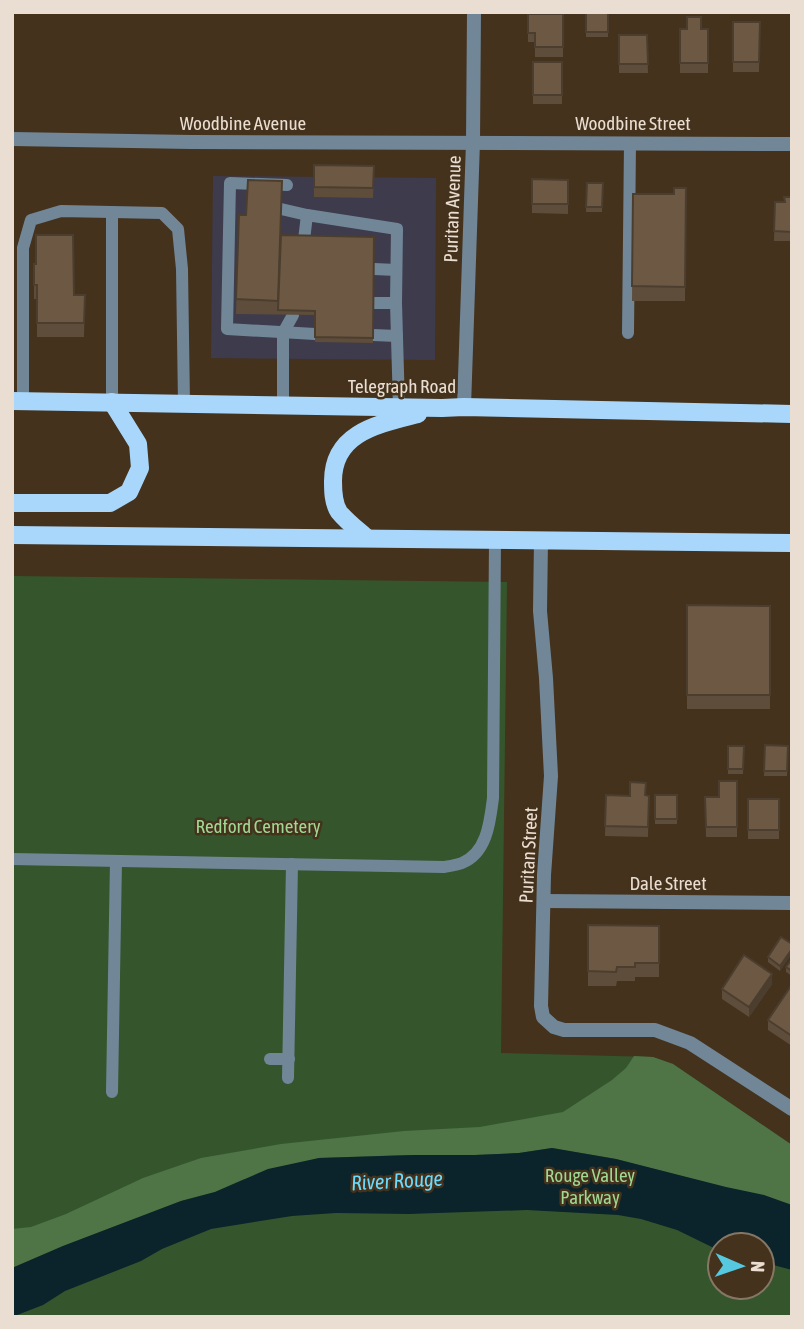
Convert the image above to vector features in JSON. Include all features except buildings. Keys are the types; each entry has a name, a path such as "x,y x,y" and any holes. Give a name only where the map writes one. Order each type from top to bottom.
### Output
{"main road":[{"name":"Telegraph Road","path":"18,401 792,414"},
{"path":"12,503 110,503 129,492 139,468 138,444 112,402"},
{"path":"367,538 338,511 333,495 333,467 339,451 352,437 382,423 442,408"},
{"path":"12,535 792,543"}],"street":[{"name":"Puritan Avenue","path":"464,407 473,142 474,12"},
{"name":"Woodbine Avenue","path":"12,139 473,142"},
{"name":"Woodbine Street","path":"473,142 792,144"},
{"name":"Puritan Street","path":"541,540 540,611 547,678 551,776 544,875 543,1017 554,1027 564,1030 656,1030 673,1035 690,1043 792,1109"},
{"name":"Dale Street","path":"545,901 792,903"}],"lane":[{"path":"628,334 630,143"},
{"path":"287,185 230,183 234,210 227,329 315,334"},
{"path":"281,209 397,229 399,407"},
{"path":"18,401 23,247 31,219 61,211 162,213 178,229 182,269 184,404"},
{"path":"112,212 112,402"},
{"path":"304,240 307,215"},
{"path":"374,270 396,270"},
{"path":"373,303 396,303"},
{"path":"283,405 283,333 293,315"},
{"path":"373,335 397,336"},
{"path":"12,859 444,867 463,863 480,850 489,825 493,799 495,540"},
{"path":"112,1092 116,861"},
{"path":"288,1078 292,864"},
{"path":"270,1059 289,1059"}],"shaded area":[{"path":"213,176 436,178 435,360 211,358"}],"green space":[{"name":"Redford Cemetery","path":"12,576 507,582 501,1053 653,1057 673,1064 792,1145 792,1317 12,1317"},
{"path":"634,1056 653,1057 673,1064 792,1145 792,1205 616,1159 552,1148 475,1155 319,1158 181,1201 12,1268 12,1229 31,1227 66,1214 143,1178 201,1158 281,1144 404,1131 480,1127 563,1112 612,1080 626,1068"}],"water":[{"name":"River Rouge","path":"552,1148 616,1159 764,1195 792,1205 792,1270 776,1266 776,1231 706,1231 706,1244 677,1230 618,1215 527,1210 409,1214 336,1213 292,1216 211,1229 65,1291 43,1305 12,1317 12,1268 181,1201 215,1192 268,1169 319,1158 519,1153"}],"park label":[{"name":"Rouge Valley Parkway","path":"590,1186"}]}
